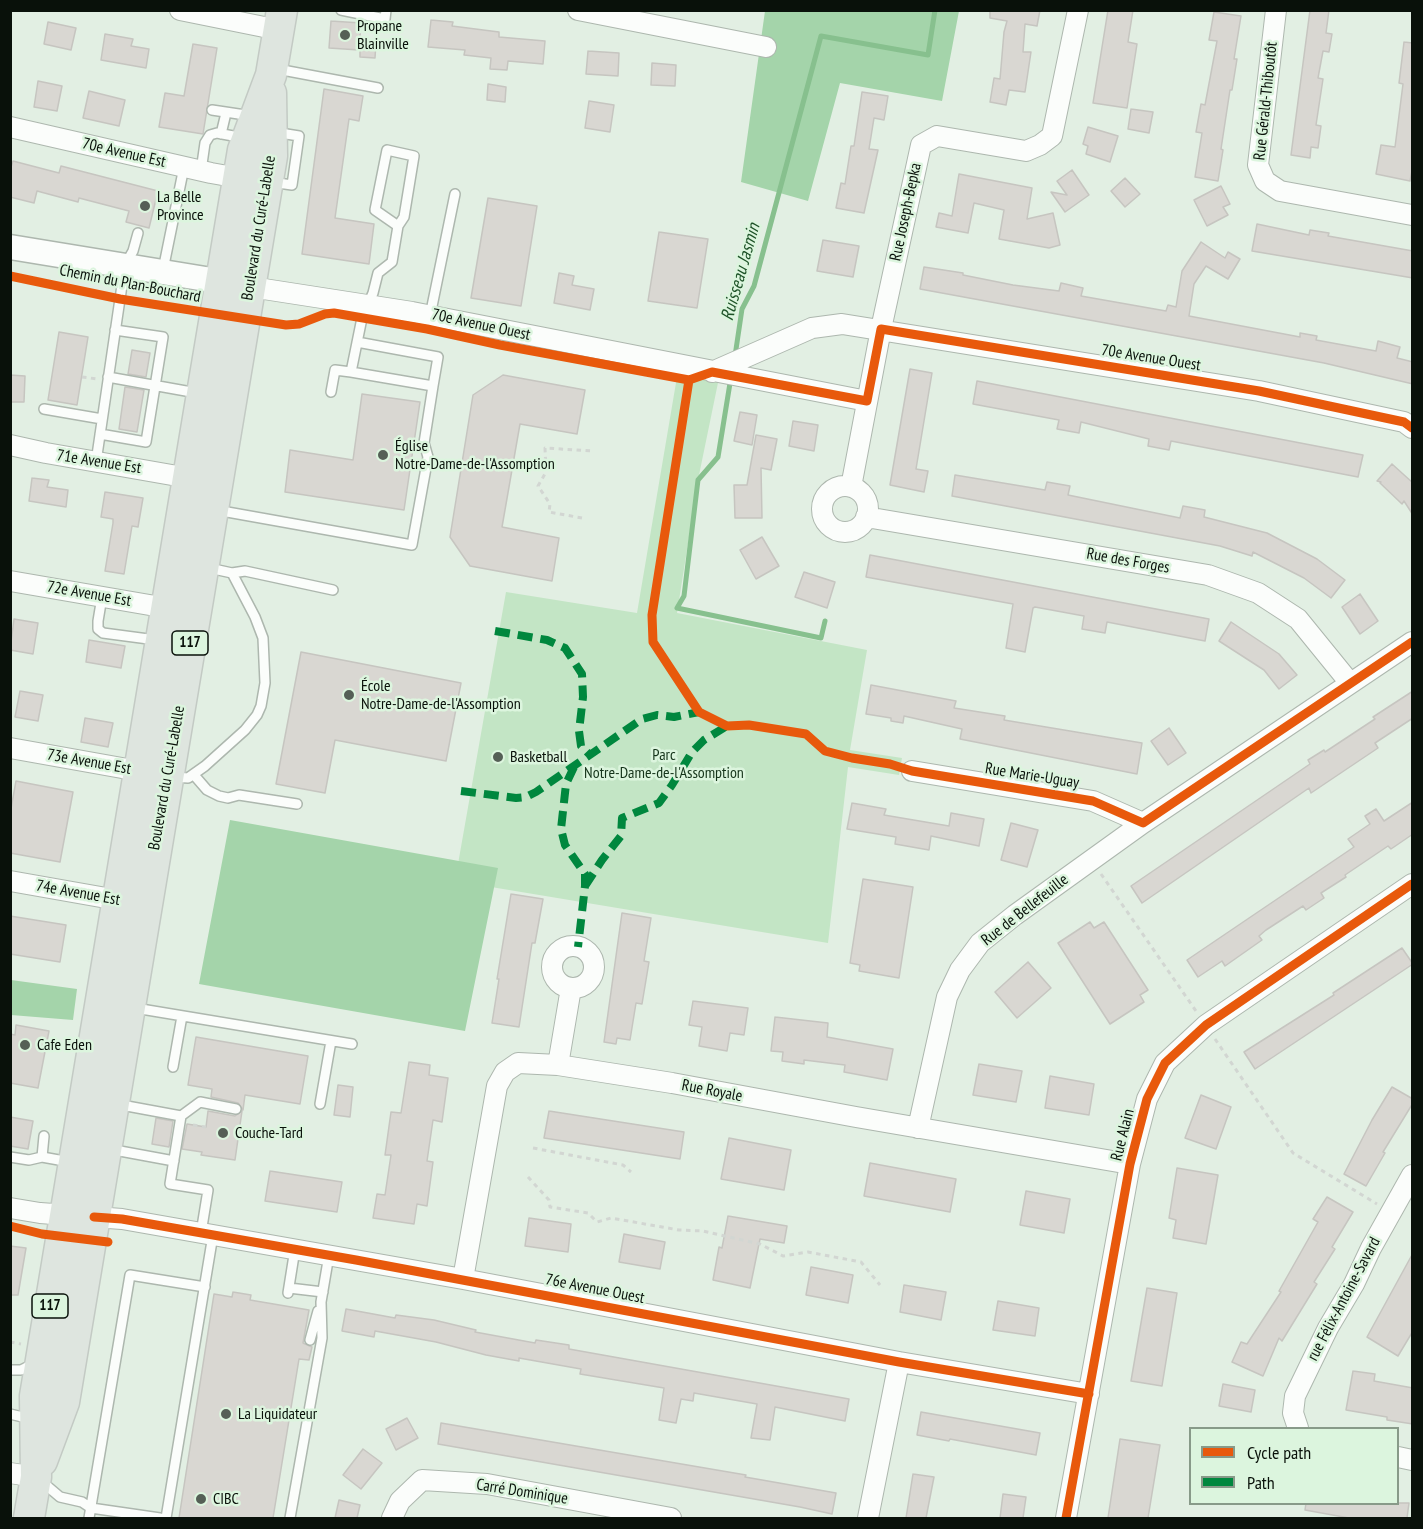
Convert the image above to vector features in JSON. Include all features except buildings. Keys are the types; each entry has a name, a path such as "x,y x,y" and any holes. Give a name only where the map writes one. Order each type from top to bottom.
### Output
{"main road":[{"name":"Boulevard du Curé-Labelle","path":"196,501 251,287 253,179 243,150 256,132 272,72 281,20"},
{"name":"Boulevard du Curé-Labelle","path":"29,1518 23,1475 34,1419 33,1364 74,1163 115,1004 146,905 167,774 196,501 202,394 221,282 253,179"},
{"name":"Boulevard du Curé-Labelle","path":"34,1419 64,1402 114,1104 117,900 167,774 161,640 167,608 189,564"}],"street":[{"path":"180,10 281,20"},
{"path":"578,10 766,47"},
{"name":"Rue Joseph-Bepka","path":"851,487 881,329 921,145 937,136 1026,151 1052,136 1078,10"},
{"name":"Rue Gérald-Thiboutôt","path":"1276,10 1258,165 1265,181 1280,191 1413,215"},
{"name":"70e Avenue Est","path":"10,126 192,169 253,179"},
{"name":"Chemin du Plan-Bouchard","path":"10,247 251,287"},
{"name":"70e Avenue Ouest","path":"251,287 430,316 867,401"},
{"name":"70e Avenue Ouest","path":"712,372 812,328 842,324 1259,392 1404,422 1413,428"},
{"name":"71e Avenue Est","path":"10,445 96,462 196,501"},
{"path":"851,487 862,495 866,502 866,517 857,529 838,531 827,523 822,508 828,494 835,489 851,487"},
{"name":"Rue des Forges","path":"866,517 1208,575 1258,593 1298,619 1350,683"},
{"name":"72e Avenue Est","path":"10,581 167,608"},
{"name":"Rue de Bellefeuille","path":"918,1128 946,998 960,970 980,944 1143,823 1413,642"},
{"name":"73e Avenue Est","path":"10,748 167,774"},
{"name":"Rue Marie-Uguay","path":"912,771 1093,801 1143,823"},
{"name":"74e Avenue Est","path":"10,881 146,905"},
{"name":"Rue Alain","path":"1066,1518 1130,1164 1147,1099 1165,1063 1206,1025 1413,884"},
{"path":"558,1065 571,988"},
{"name":"Rue Royale","path":"463,1279 497,1086 505,1072 518,1063 558,1065 672,1083 1130,1164"},
{"name":"rue Félix-Antoine-Savard","path":"1298,1427 1293,1413 1295,1396 1328,1328 1413,1175"},
{"name":"76e Avenue Ouest","path":"10,1208 64,1216 122,1219 463,1279 899,1362 1089,1394"},
{"path":"868,1518 899,1362"},
{"name":"Carré Dominique","path":"392,1518 400,1501 422,1480 487,1484 671,1518"}],"lane":[{"path":"341,10 385,19 386,10"},
{"path":"272,72 378,88"},
{"path":"213,110 225,113 256,132"},
{"path":"225,113 256,132"},
{"path":"163,272 192,169 207,138 214,133 256,132 298,136 291,185 253,179"},
{"path":"351,372 357,342 378,273 392,262 398,226 404,217 414,156 387,150 375,210 398,226"},
{"path":"430,316 454,194"},
{"path":"96,462 125,265 133,251 138,233"},
{"path":"100,434 147,442 163,337 115,330"},
{"path":"196,501 412,545 428,457 424,442 438,357 357,342"},
{"path":"331,392 335,370 433,386"},
{"path":"108,377 202,394"},
{"path":"44,410 102,420"},
{"path":"189,564 232,573 245,571 333,590"},
{"path":"167,774 252,723 264,696 266,667 263,638 232,573"},
{"path":"102,597 98,629 103,633 161,640"},
{"path":"167,774 219,796 228,798 238,795 297,804"},
{"path":"115,1004 352,1044"},
{"path":"173,1067 182,1016"},
{"path":"320,1104 331,1041"},
{"path":"166,1518 205,1287 207,1234 208,1191 170,1184 181,1116 200,1102 236,1108"},
{"path":"114,1104 181,1116"},
{"path":"42,1157 44,1136"},
{"path":"106,1149 174,1161"},
{"path":"10,1157 29,1160 42,1157 74,1163"},
{"path":"295,1249 288,1291 322,1297"},
{"path":"310,1340 322,1297 329,1255"},
{"path":"89,1518 130,1275 205,1287"},
{"path":"290,1518 322,1338 322,1297"},
{"path":"10,1370 18,1370 33,1364"},
{"path":"23,1475 60,1497 82,1502 91,1508 160,1518"}],"path":[{"path":"582,518 549,512 550,504 538,486 546,472 545,448 593,451"},
{"path":"1091,860 1293,1153 1391,1213"},
{"path":"533,1148 623,1165 631,1172"},
{"path":"528,1177 549,1200 550,1207 588,1213 597,1222 610,1218 679,1230 703,1231 760,1244 783,1256 808,1252 861,1262 880,1285"}],"green space":[{"path":"765,11 959,11 942,101 840,83 808,201 741,182"},
{"name":"Parc Notre-Dame-de-l'Assomption","path":"679,365 720,373 698,480 677,613 867,650 850,750 902,758 899,775 848,767 828,943 455,881 506,592 637,613"},
{"path":"230,820 498,868 465,1031 199,984"},
{"path":"11,980 77,989 73,1020 11,1015"}],"waterway":[{"name":"Ruisseau Jasmin","path":"735,356 742,309 754,286 821,36 928,55 935,10"},
{"name":"Ruisseau Jasmin","path":"731,377 718,457 698,480 684,596 677,608 821,638 825,621"}],"marked path":[{"path":"495,631 547,640 565,648 582,674 583,697 579,731 581,746 590,755"},
{"path":"461,791 516,798 526,797 642,719 657,715 674,717 699,712"},
{"path":"585,886 621,836 622,818 659,803 692,752 704,740 727,726"},
{"path":"574,767 566,784 561,829 565,845 585,874 578,947"}],"cycle path":[{"path":"10,276 120,299 286,325 299,324 334,313 689,380 712,372 867,401 881,329 1259,391 1404,422 1412,428"},
{"path":"689,380 652,615 653,642 699,712 727,726 749,725 806,734 825,751 890,764 912,771 1093,801 1143,823 1412,642"},
{"path":"1066,1518 1130,1164 1147,1099 1165,1063 1206,1025 1412,884"},
{"path":"94,1217 122,1219 356,1260 899,1362 1089,1394"},
{"path":"10,1226 42,1234 108,1242"}],"place":[{"name":"Propane Blainville","path":"345,35"},
{"name":"La Belle Province","path":"145,206"},
{"name":"Église Notre-Dame-de-l'Assomption","path":"383,455"},
{"name":"École Notre-Dame-de-l'Assomption","path":"349,695"},
{"name":"Basketball","path":"498,757"},
{"name":"Cafe Eden","path":"25,1045"},
{"name":"Couche-Tard","path":"223,1133"},
{"name":"La Liquidateur","path":"226,1414"},
{"name":"CIBC","path":"201,1499"}]}
